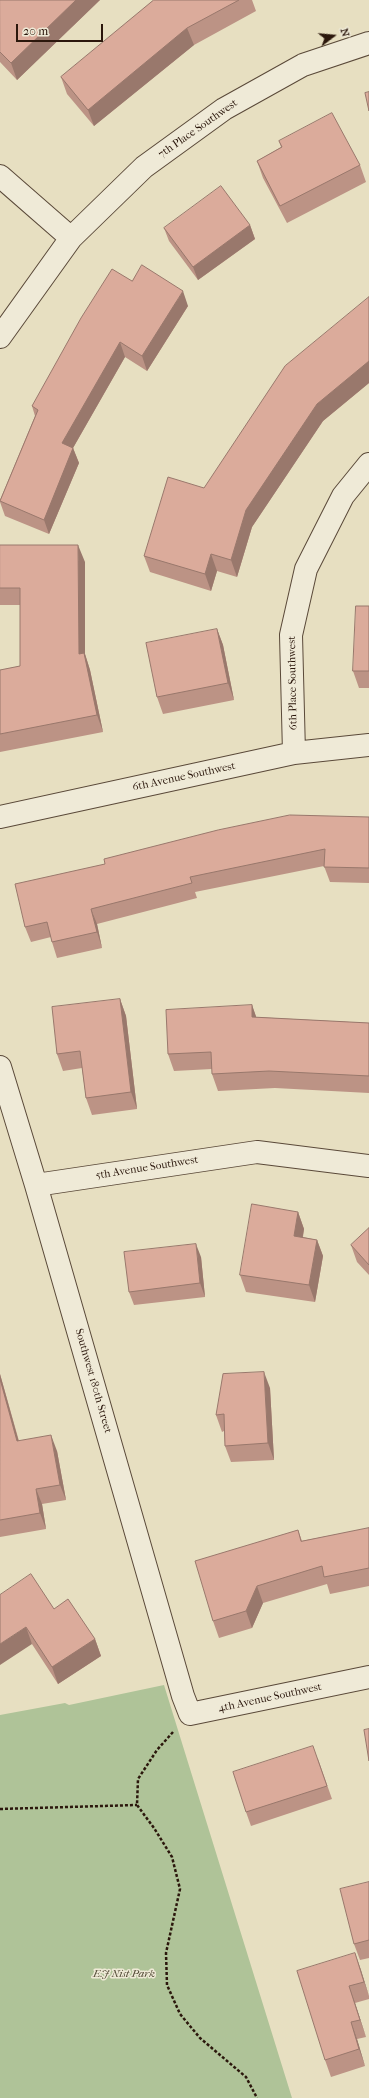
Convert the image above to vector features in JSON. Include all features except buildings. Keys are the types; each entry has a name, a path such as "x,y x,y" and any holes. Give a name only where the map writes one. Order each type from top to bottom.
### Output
{"street":[{"name":"7th Place Southwest","path":"0,337 71,238 144,167 224,109 303,65 369,43"},
{"path":"0,176 71,238"},
{"name":"6th Place Southwest","path":"294,753 291,635 306,569 343,496 369,464"},
{"name":"6th Avenue Southwest","path":"0,817 294,753 369,745"},
{"name":"Southwest 180th Street","path":"0,1067 36,1185 187,1705"},
{"name":"5th Avenue Southwest","path":"36,1185 257,1152 369,1166"},
{"name":"4th Avenue Southwest","path":"187,1705 369,1677"}],"path":[{"path":"187,1705 138,1779 137,1805 154,1828 172,1857 180,1889 166,1953 167,1985 180,2014 200,2038 246,2077 257,2098"},
{"path":"0,1809 137,1805"}],"green space":[{"name":"E.J Nist Park","path":"164,1685 292,2098 0,2098 0,1715 65,1703 69,1705"}]}
